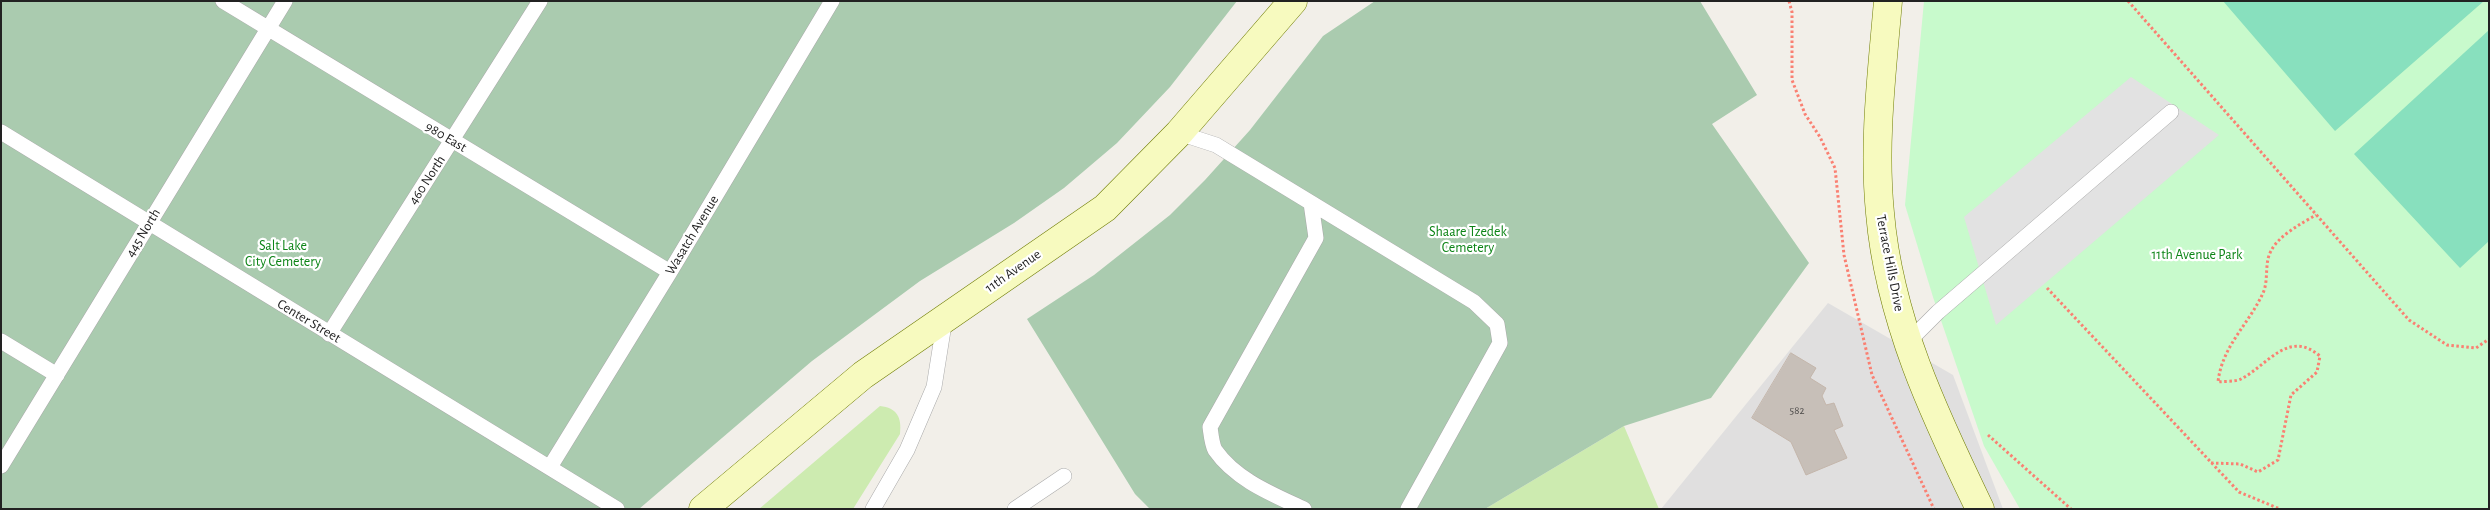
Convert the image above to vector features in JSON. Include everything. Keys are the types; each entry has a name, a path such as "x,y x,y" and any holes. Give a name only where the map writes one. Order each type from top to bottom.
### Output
{"street":[{"name":"11th Avenue","path":"703,509 863,375 1105,208 1179,133 1293,1"},
{"name":"Terrace Hills Drive","path":"1888,1 1877,134 1878,190 1885,256 1894,301 1923,386 1980,509"}],"lane":[{"name":"980 East","path":"223,1 670,272"},
{"name":"445 North","path":"1,466 285,1"},
{"name":"460 North","path":"329,334 540,1"},
{"name":"Wasatch Avenue","path":"550,467 670,272 832,1"},
{"path":"1907,343 1938,312 2172,112"},
{"name":"Center Street","path":"1,132 617,509"},
{"path":"1179,133 1216,145 1474,302 1497,324 1500,343 1408,509"},
{"path":"1304,509 1256,486 1231,468 1214,449 1210,427 1316,238 1311,204"},
{"path":"873,509 907,450 934,386 945,318"},
{"path":"1,341 57,375"},
{"path":"1015,509 1064,476"}],"path":[{"path":"1789,1 1792,12 1792,80 1805,114 1820,137 1835,168 1844,255 1872,375 1934,509"},
{"path":"2128,1 2409,320 2447,346 2476,348 2489,338"},
{"path":"2211,463 2240,464 2258,472 2278,460 2291,394 2317,372 2320,356 2309,347 2296,346 2276,353 2240,380 2218,382 2219,368 2232,340 2264,291 2271,251 2293,228 2316,215"},
{"path":"2048,288 2239,492 2280,509"},
{"path":"1988,436 2071,509"}],"shaded area":[{"path":"2131,77 2219,135 1996,325 1964,217"},
{"path":"1828,303 1953,375 2003,509 1661,509"}],"green space":[{"name":"Salt Lake City Cemetery","path":"1,1 1237,1 1170,87 1117,143 1064,188 1014,223 920,281 812,361 639,509 1,509"},
{"name":"Shaare Tzedek Cemetery","path":"1375,1 1700,1 1757,95 1712,124 1809,263 1711,398 1624,426 1485,509 1150,509 1135,494 1027,319 1094,275 1170,215 1250,130 1323,36"},
{"name":"11th Avenue Park","path":"1924,1 2489,1 2489,509 2020,509 1984,446 1933,297 1905,205"},
{"path":"2223,1 2484,1 2335,131"},
{"path":"2489,30 2489,241 2460,268 2354,154"},
{"path":"880,406 891,409 897,414 900,423 900,434 853,509 759,509"},
{"path":"1624,426 1659,509 1485,509"}],"building":[{"path":"1791,353 1816,368 1810,378 1826,388 1822,396 1826,405 1834,403 1843,426 1834,430 1847,458 1806,475 1791,442 1752,418"}]}
